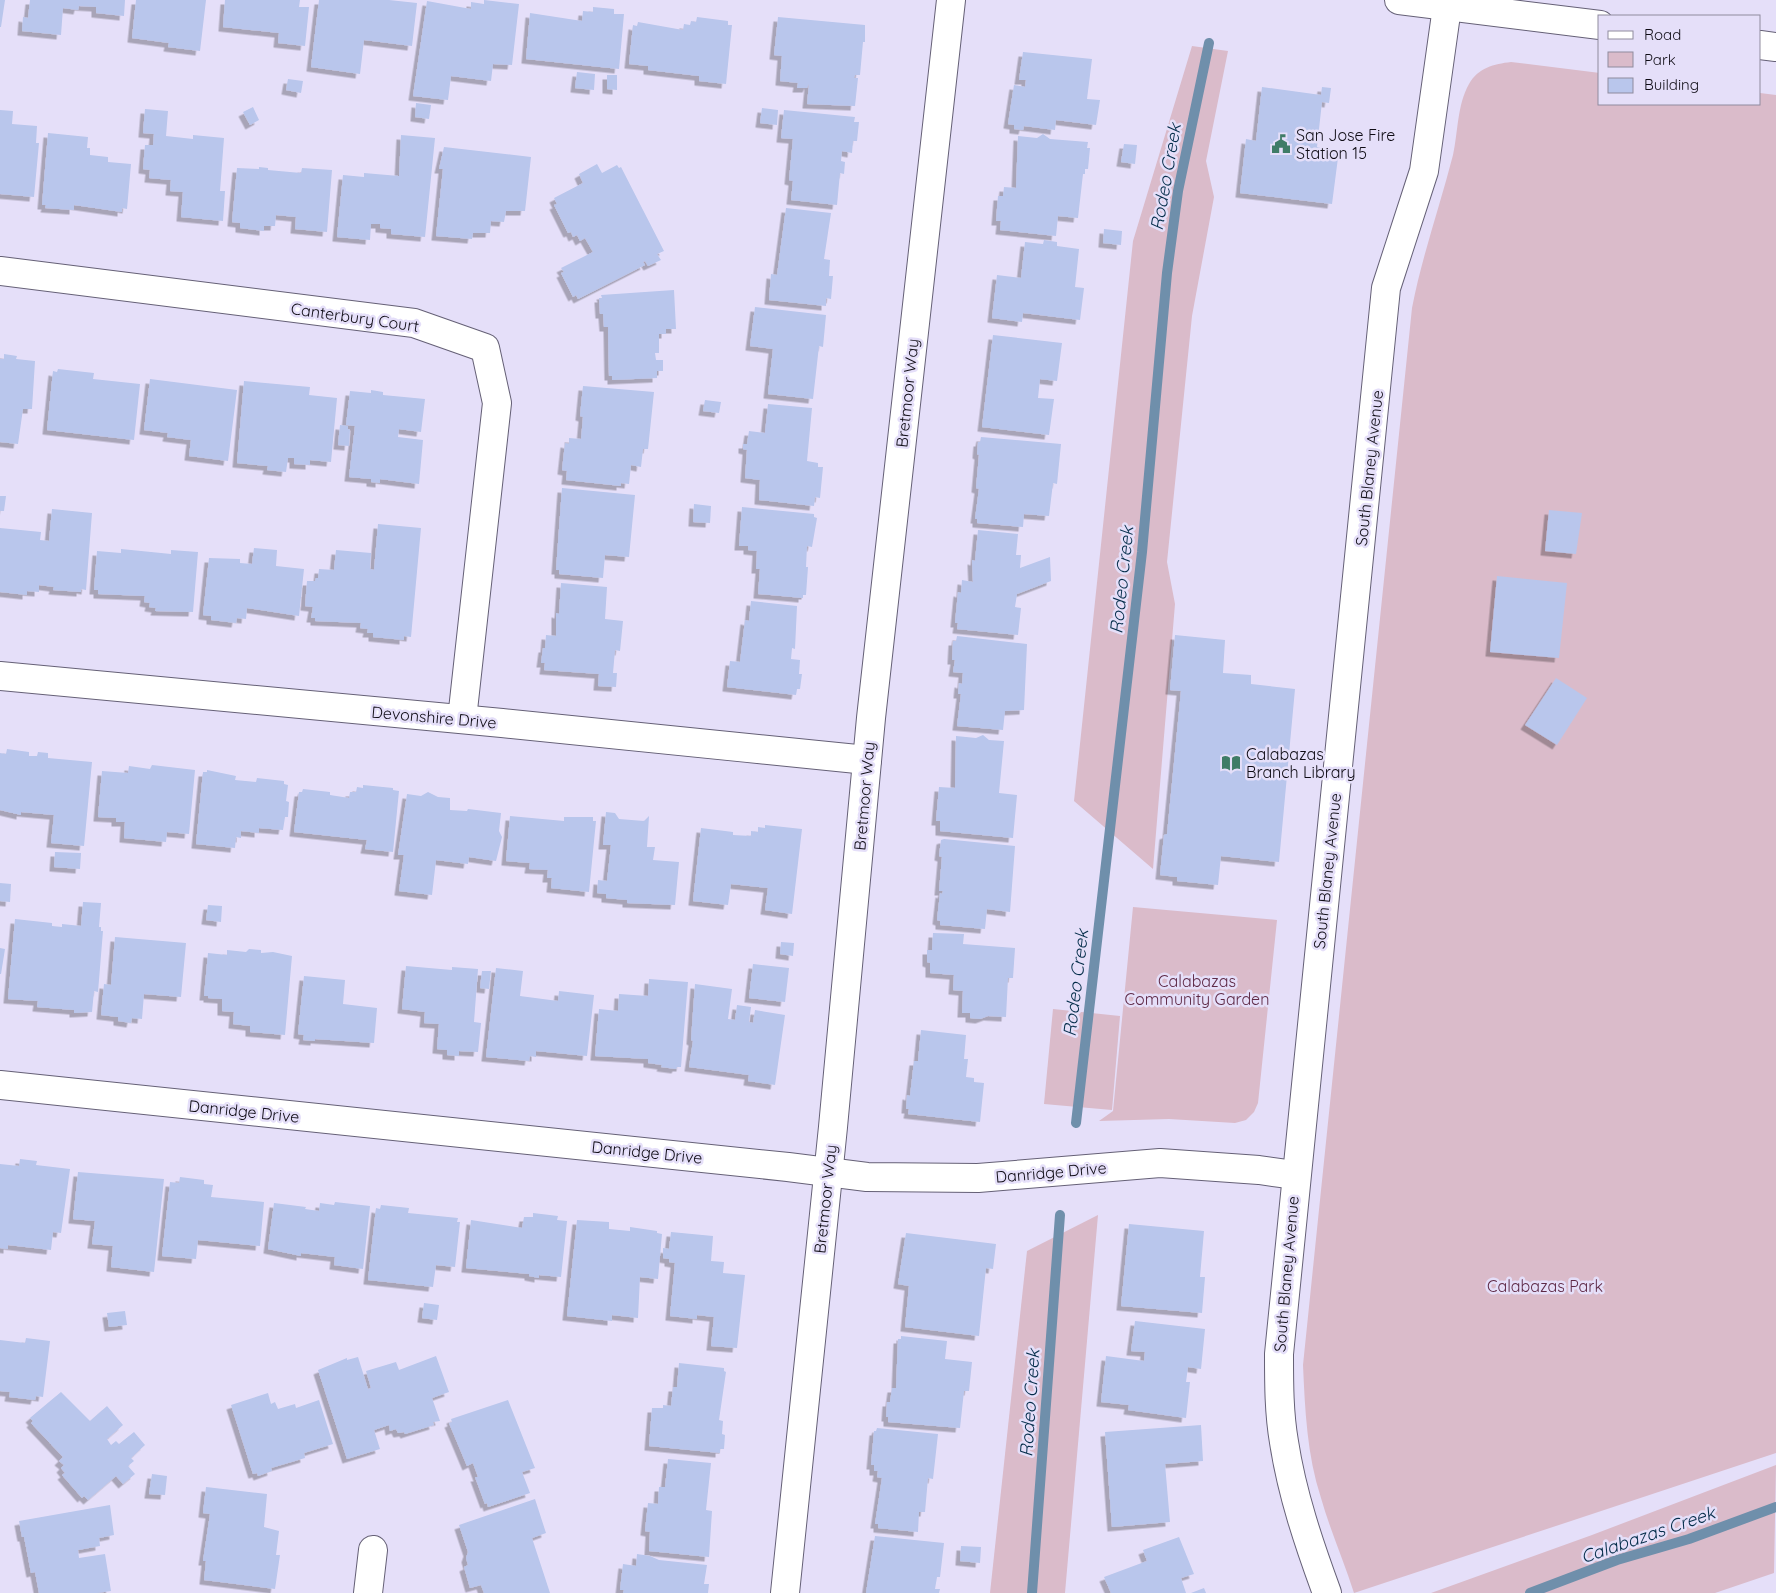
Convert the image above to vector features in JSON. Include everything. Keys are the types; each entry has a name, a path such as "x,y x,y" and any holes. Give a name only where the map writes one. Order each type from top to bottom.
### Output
{"street":[{"name":"Bretmoor Way","path":"785,1593 828,1172 867,760 951,0"},
{"path":"1399,0 1447,3 1598,26"},
{"name":"South Blaney Avenue","path":"1327,1593 1297,1500 1284,1443 1279,1400 1279,1354 1295,1175 1386,288 1424,171 1447,3"},
{"path":"1761,45 1776,47"},
{"name":"Canterbury Court","path":"0,271 414,323 485,348 497,403 462,719"},
{"name":"Devonshire Drive","path":"0,676 462,719 867,760"},
{"name":"Danridge Drive","path":"0,1085 868,1177 978,1178 1160,1163 1259,1170 1295,1175"},
{"path":"368,1593 373,1550"}],"green space":[{"path":"1192,46 1228,51 1206,161 1214,197 1192,316 1167,562 1175,604 1153,869 1074,801 1133,241"},
{"name":"Calabazas Park","path":"1511,62 1598,73 1598,105 1761,105 1761,93 1776,95 1776,1453 1354,1593 1316,1482 1306,1416 1303,1365 1412,308 1453,155 1460,110 1465,92 1477,74 1499,64"},
{"name":"Calabazas Community Garden","path":"1133,907 1277,920 1258,1103 1254,1112 1246,1120 1235,1123 1169,1119 1099,1121 1113,1111"},
{"path":"1053,1009 1120,1016 1112,1110 1044,1104"},
{"path":"1098,1215 1065,1593 990,1593 1027,1251"},
{"path":"1776,1465 1774,1573 1715,1593 1431,1593 1592,1535"}],"building":[{"path":"0,0 5,0 1,27 0,27"},
{"path":"30,0 125,0 124,16 96,13 96,7 79,6 78,10 63,8 61,35 22,31 23,17 28,18"},
{"path":"136,0 206,0 200,51 168,47 169,43 132,38"},
{"path":"225,0 300,0 299,7 309,7 305,46 278,43 279,33 223,27"},
{"path":"319,0 389,0 417,3 412,46 364,40 360,74 311,67"},
{"path":"484,0 519,4 512,65 493,64 491,81 451,76 448,100 413,96 427,1 471,9 471,2 484,4"},
{"path":"593,7 614,9 614,14 624,14 619,69 526,59 530,13 582,21 583,11 593,12"},
{"path":"697,17 728,21 728,25 732,25 726,84 699,81 699,76 648,70 648,66 629,64 633,25 637,26 638,22 683,30 684,24 690,25 691,21 696,22"},
{"path":"778,17 865,25 865,42 863,42 860,75 855,75 854,78 858,78 855,106 807,104 809,84 807,88 797,88 798,83 780,81 782,56 774,55"},
{"path":"1023,52 1092,59 1087,99 1100,100 1096,125 1056,120 1055,130 1024,126 1023,130 1014,129 1014,125 1008,124 1014,85 1025,87 1026,80 1019,80"},
{"path":"577,72 595,74 594,90 575,88"},
{"path":"607,75 617,75 617,90 607,89"},
{"path":"288,79 303,81 301,93 286,90"},
{"name":"San Jose Fire Station 15","path":"1262,87 1321,95 1322,87 1331,88 1329,103 1322,102 1317,147 1339,150 1332,204 1240,193 1246,139 1256,141"},
{"path":"416,103 431,105 429,119 415,117"},
{"path":"253,107 259,120 250,125 243,112"},
{"path":"762,108 778,110 777,125 760,123"},
{"path":"145,109 168,111 166,136 193,139 193,135 224,138 220,191 225,191 223,221 181,217 183,192 170,191 171,180 149,178 150,170 143,169 145,145 153,145 154,134 143,133"},
{"path":"0,110 13,111 12,124 37,126 36,143 39,143 34,197 0,194"},
{"path":"784,110 855,117 854,122 859,122 857,141 853,141 852,153 842,151 841,161 845,162 844,174 840,173 837,205 791,200 793,181 789,180 793,139 781,138"},
{"path":"48,133 88,137 87,148 90,148 90,155 108,157 108,162 131,164 127,209 122,208 122,212 74,205 74,210 45,208 46,205 42,205"},
{"path":"1043,134 1050,139 1088,142 1087,148 1090,148 1088,169 1085,169 1085,174 1083,174 1078,218 1058,216 1056,236 1000,230 1001,221 996,221 998,196 1003,196 1004,187 1016,188 1018,136 1037,138"},
{"path":"401,135 435,138 425,237 391,234 391,229 380,228 380,224 371,224 370,240 337,237 343,175 364,177 364,173 399,176"},
{"path":"1124,144 1137,145 1135,164 1121,162"},
{"path":"444,147 531,157 525,211 506,211 504,222 491,221 490,233 473,233 472,239 436,236 443,169 439,169"},
{"path":"597,164 602,173 617,165 619,168 621,167 664,251 657,254 661,260 648,266 645,261 643,262 645,265 578,299 576,295 573,297 561,273 564,272 561,268 593,252 585,238 580,241 577,235 573,237 571,232 568,233 554,205 557,204 554,198 583,183 579,174"},
{"path":"259,167 268,168 268,170 301,173 302,168 332,170 327,232 295,229 296,217 276,215 275,226 264,226 264,231 240,228 240,223 232,222 237,168 259,169"},
{"path":"786,208 831,213 824,259 830,260 829,276 833,276 831,299 826,298 826,306 769,300 771,274 777,275"},
{"path":"1104,229 1122,231 1121,245 1103,243"},
{"path":"1044,240 1057,242 1057,246 1079,249 1075,287 1084,288 1080,320 1023,313 1022,322 992,318 997,275 1021,278 1025,242 1043,244"},
{"path":"674,290 676,329 666,329 666,334 659,334 659,353 655,353 656,360 663,360 663,371 657,371 657,378 612,380 612,376 609,376 608,327 604,327 603,314 600,314 599,298 602,298 601,295"},
{"path":"755,307 826,315 823,347 819,346 813,399 768,394 773,349 750,346"},
{"path":"993,335 1062,343 1057,381 1040,379 1038,398 1054,399 1049,435 982,427"},
{"path":"4,354 17,356 16,359 35,361 32,409 23,409 18,444 0,442 0,359 4,359"},
{"path":"58,369 94,373 93,379 140,384 134,440 47,430 53,371 57,372"},
{"path":"150,379 237,390 228,461 189,456 191,440 167,437 168,433 144,430"},
{"path":"244,381 310,387 309,395 337,398 331,462 310,460 310,465 294,464 294,458 288,458 286,472 267,470 268,466 237,463"},
{"path":"583,386 654,392 648,449 643,449 641,467 631,465 629,484 621,483 621,486 566,480 567,471 562,470 565,443 569,444 569,438 581,439 583,417 580,416"},
{"path":"371,390 383,392 383,395 425,399 421,432 399,429 398,437 423,440 419,484 380,479 380,483 371,482 371,479 349,477 355,426 346,425 350,391 371,393"},
{"path":"705,400 721,402 719,413 703,411"},
{"path":"768,404 812,408 807,461 818,463 818,467 823,467 820,498 815,497 814,506 759,500 760,480 745,478 747,450 743,449 743,444 747,444 749,431 765,433"},
{"path":"340,425 348,426 350,430 349,446 338,445"},
{"path":"981,437 1061,444 1057,484 1053,483 1049,516 1024,514 1023,527 977,523 977,519 975,519 979,489 976,488 979,455 977,454 978,442 980,442"},
{"path":"562,488 635,495 629,557 605,555 603,578 559,574 559,570 556,570"},
{"path":"0,496 6,496 4,511 0,511"},
{"path":"694,504 711,506 710,523 693,522"},
{"path":"742,507 814,514 814,517 817,518 812,547 807,546 806,595 803,595 803,598 758,594 760,569 756,569 757,551 748,550 748,546 739,546"},
{"path":"52,509 92,513 86,590 81,589 81,592 53,590 54,587 39,585 39,592 27,591 27,595 0,592 0,528 41,532 40,540 49,541"},
{"path":"1549,510 1582,513 1576,554 1545,551"},
{"path":"378,524 421,528 411,637 404,636 404,640 373,637 373,633 367,633 368,629 360,628 361,623 315,621 315,618 311,618 313,607 305,606 307,581 315,581 318,578 319,569 334,570 336,550 371,553 370,569 374,570"},
{"path":"978,530 1018,534 1016,555 1021,555 1020,568 1050,557 1051,581 1017,594 1015,607 1021,608 1018,635 957,629 958,623 955,623 958,592 961,593 962,580 973,582 972,560 975,561"},
{"path":"254,548 277,550 276,566 304,569 299,616 247,608 246,619 237,618 236,623 211,620 211,616 203,615 209,558 240,559 240,563 252,564"},
{"path":"121,549 171,554 171,550 198,552 193,612 155,611 156,608 149,607 150,603 144,602 145,596 98,594 98,590 94,590 97,551 121,553"},
{"path":"1497,576 1567,583 1559,658 1490,652"},
{"path":"561,583 607,587 605,619 623,621 620,651 615,650 613,673 617,673 616,687 598,686 599,674 544,670 545,663 541,663 546,635 556,636 556,613 559,614"},
{"path":"751,601 797,606 795,649 792,648 791,659 800,660 799,674 802,674 800,689 797,689 796,695 727,687 730,661 740,662 745,620 749,621"},
{"name":"Calabazas Branch Library","path":"1175,635 1225,640 1223,673 1251,675 1251,684 1295,689 1279,862 1221,856 1218,885 1177,881 1177,877 1160,875 1164,835 1167,834 1181,691 1170,690"},
{"path":"957,636 1027,644 1024,710 1005,711 1003,730 957,726 961,694 958,694 959,683 962,684 963,673 953,672 955,660 952,660 953,641 956,641"},
{"path":"1556,678 1587,698 1557,745 1525,725"},
{"path":"983,735 989,740 1004,741 999,793 1017,795 1013,838 940,831 940,821 936,821 939,787 955,788 956,736 976,738"},
{"path":"7,749 29,752 29,756 37,756 38,752 48,753 48,758 92,762 84,846 51,843 54,815 21,812 21,815 0,810 0,753 6,754"},
{"path":"152,765 195,770 189,834 167,832 166,842 124,838 125,822 116,822 116,818 98,817 102,771 128,773 129,766 150,769"},
{"path":"207,770 236,776 235,780 256,782 257,778 284,781 284,784 288,785 286,801 289,802 288,817 285,817 283,830 259,828 259,833 241,831 241,838 236,837 235,848 196,844 203,772 207,772"},
{"path":"363,785 393,788 393,790 399,791 393,852 365,849 367,840 294,832 299,792 302,792 303,789 330,792 330,795 349,798 350,792 356,792 357,787 363,788"},
{"path":"428,792 438,797 450,798 450,810 467,811 468,809 501,813 499,831 502,837 496,861 469,857 468,864 436,860 432,895 399,891 404,855 398,855 407,794 421,796"},
{"path":"606,812 615,813 619,819 644,821 649,816 647,847 655,847 653,860 679,862 675,905 627,903 627,900 606,898 606,894 597,893 598,880 607,881 611,845 603,845"},
{"path":"510,816 564,821 564,817 593,817 593,821 596,821 589,892 551,888 552,878 547,878 548,870 529,869 530,863 506,861"},
{"path":"765,825 802,829 792,914 765,910 768,888 731,884 728,905 693,901 701,828 733,832 733,835 751,836 751,831 758,832 758,827 765,828"},
{"path":"941,840 1015,846 1010,912 987,909 985,929 940,925 940,921 937,920 940,893 942,894 943,891 939,891 942,857 939,856"},
{"path":"55,852 81,853 80,869 54,867"},
{"path":"0,883 11,884 10,902 0,901"},
{"path":"83,902 101,903 99,927 103,931 98,992 94,991 92,1012 74,1013 74,1010 37,1007 38,1001 8,999 15,919 52,923 52,926 62,927 62,924 81,926"},
{"path":"208,905 222,906 221,922 206,920"},
{"path":"933,933 964,934 963,944 1015,948 1013,978 1008,978 1006,1017 988,1016 980,1019 970,1018 970,1013 962,1013 963,991 953,990 954,975 930,973 930,963 927,962 927,950 932,950"},
{"path":"115,937 186,943 181,997 144,994 142,1019 132,1018 131,1023 118,1021 118,1017 101,1015 104,984 111,985"},
{"path":"781,942 794,943 793,956 780,954"},
{"path":"0,948 5,949 1,974 0,974"},
{"path":"249,949 261,950 261,953 273,952 292,956 285,1035 250,1032 250,1026 233,1024 234,1012 222,1011 222,999 204,996 208,953 227,955 227,950 246,952"},
{"path":"753,964 789,968 785,1002 749,998"},
{"path":"406,966 452,970 452,967 478,969 474,1022 481,1023 478,1052 459,1051 459,1056 447,1055 447,1050 437,1049 439,1024 424,1023 425,1012 402,1009"},
{"path":"496,968 523,971 520,996 558,1001 559,991 594,995 587,1056 536,1051 536,1057 530,1056 529,1061 486,1057"},
{"path":"482,971 491,971 489,989 480,988"},
{"path":"304,976 345,980 343,1004 377,1008 374,1043 315,1039 315,1041 303,1040 304,1035 298,1034"},
{"path":"649,979 688,982 681,1067 676,1069 661,1067 662,1065 648,1063 648,1059 595,1056 599,1009 618,1011 619,994 648,996"},
{"path":"695,984 732,989 728,1019 735,1020 737,1005 751,1007 749,1022 753,1023 755,1010 785,1015 775,1085 748,1081 749,1075 689,1067 693,1041 691,1040"},
{"path":"921,1030 966,1035 964,1059 968,1059 966,1077 974,1078 974,1082 984,1083 980,1122 908,1114 909,1109 906,1109 907,1095 910,1096 914,1061 918,1061"},
{"path":"20,1159 37,1161 36,1165 70,1169 61,1233 53,1232 51,1250 8,1245 8,1249 0,1248 0,1164 19,1166"},
{"path":"78,1172 164,1179 154,1272 111,1267 113,1246 92,1244 95,1221 73,1219"},
{"path":"180,1177 204,1180 204,1184 213,1185 211,1197 264,1202 260,1246 198,1240 196,1259 162,1256 170,1182 179,1183"},
{"path":"335,1202 370,1206 363,1269 334,1265 335,1257 301,1253 301,1256 268,1249 274,1203 306,1207 305,1209 319,1211 320,1203 334,1205"},
{"path":"381,1205 409,1208 408,1213 458,1218 457,1222 460,1222 455,1267 436,1265 433,1287 368,1280 376,1208 380,1209"},
{"path":"533,1213 558,1216 557,1220 567,1221 561,1277 539,1275 539,1278 529,1276 529,1274 466,1268 471,1220 522,1228 524,1217 533,1217"},
{"path":"577,1220 609,1222 609,1229 630,1231 630,1227 657,1231 657,1233 662,1234 658,1279 640,1277 638,1318 612,1315 612,1321 567,1316"},
{"path":"1129,1224 1204,1231 1200,1277 1205,1277 1202,1313 1121,1306"},
{"path":"671,1232 713,1236 711,1261 724,1262 723,1273 745,1275 737,1348 711,1346 714,1317 697,1315 697,1319 670,1316 675,1263 663,1258 663,1248 669,1249"},
{"path":"906,1233 996,1244 993,1269 986,1268 979,1336 905,1327 909,1286 898,1284"},
{"path":"424,1303 439,1305 437,1320 422,1318"},
{"path":"125,1311 127,1325 109,1327 107,1313"},
{"path":"1135,1321 1205,1329 1201,1369 1188,1367 1186,1382 1190,1382 1186,1418 1128,1410 1129,1405 1101,1402 1106,1356 1144,1361 1145,1352 1131,1351"},
{"path":"901,1336 947,1341 945,1359 972,1362 969,1391 964,1391 960,1428 888,1422 888,1417 886,1417 887,1402 890,1402 892,1388 896,1388 898,1339 901,1339"},
{"path":"26,1338 50,1341 43,1397 36,1396 35,1400 9,1397 10,1392 0,1391 0,1340 25,1343"},
{"path":"436,1356 449,1392 432,1398 440,1421 433,1422 434,1425 405,1434 404,1432 398,1433 396,1429 390,1431 389,1425 374,1430 380,1449 347,1459 318,1370 347,1358 347,1360 358,1357 368,1389 371,1388 366,1371 396,1362 399,1370"},
{"path":"679,1363 724,1368 726,1372 719,1420 723,1421 724,1449 720,1449 720,1453 649,1446 652,1408 663,1408 663,1405 671,1406 673,1387 677,1387"},
{"path":"61,1392 90,1421 107,1406 123,1425 107,1439 111,1445 116,1441 119,1444 134,1432 145,1445 131,1458 134,1461 128,1466 135,1474 123,1484 116,1476 88,1500 84,1496 82,1498 62,1475 65,1473 61,1468 64,1465 59,1461 63,1457 31,1423 33,1421 30,1418"},
{"path":"268,1393 271,1404 275,1402 278,1409 295,1404 296,1408 319,1400 333,1444 304,1453 305,1458 271,1468 272,1471 258,1476 257,1473 253,1474 231,1405"},
{"path":"508,1400 535,1468 522,1472 530,1493 488,1507 487,1503 485,1504 475,1477 478,1477 473,1463 467,1466 449,1423 452,1422 451,1419"},
{"path":"1201,1425 1203,1461 1165,1464 1170,1522 1112,1527 1105,1432"},
{"path":"877,1428 938,1434 933,1479 928,1478 925,1512 919,1512 918,1532 878,1528 878,1524 875,1524 882,1478 877,1477 878,1471 874,1471 874,1465 871,1465 874,1431"},
{"path":"668,1459 711,1463 706,1510 712,1511 709,1557 649,1551 650,1532 645,1531 648,1503 658,1504 659,1487 665,1487"},
{"path":"152,1474 167,1476 165,1495 149,1494"},
{"path":"206,1487 267,1494 264,1527 279,1531 276,1555 280,1555 275,1589 204,1580 206,1561 203,1561 210,1514 203,1513"},
{"path":"535,1499 546,1533 532,1538 550,1593 484,1593 481,1585 470,1588 464,1567 468,1565 466,1558 468,1552 459,1525"},
{"path":"110,1505 114,1535 99,1538 100,1546 78,1550 79,1558 105,1554 111,1591 97,1593 39,1593 35,1572 31,1573 19,1521"},
{"path":"875,1536 944,1543 940,1577 937,1577 935,1589 940,1589 939,1593 866,1593"},
{"path":"1179,1537 1194,1574 1181,1578 1186,1593 1111,1593 1104,1577 1147,1561 1143,1550"},
{"path":"961,1546 981,1547 980,1563 960,1561"},
{"path":"637,1554 659,1560 707,1565 704,1584 709,1584 708,1593 623,1593 624,1590 620,1590 623,1564 636,1566"},
{"path":"1204,1588 1206,1593 1191,1593"}],"waterway":[{"name":"Rodeo Creek","path":"1076,1123 1142,552 1167,273 1178,191 1209,43"},
{"name":"Rodeo Creek","path":"1032,1593 1060,1215"},
{"name":"Calabazas Creek","path":"1530,1593 1617,1560 1689,1539 1776,1507"}],"place":[{"name":"San Jose Fire Station 15","path":"1281,144"},
{"name":"Calabazas Branch Library","path":"1231,763"}]}
